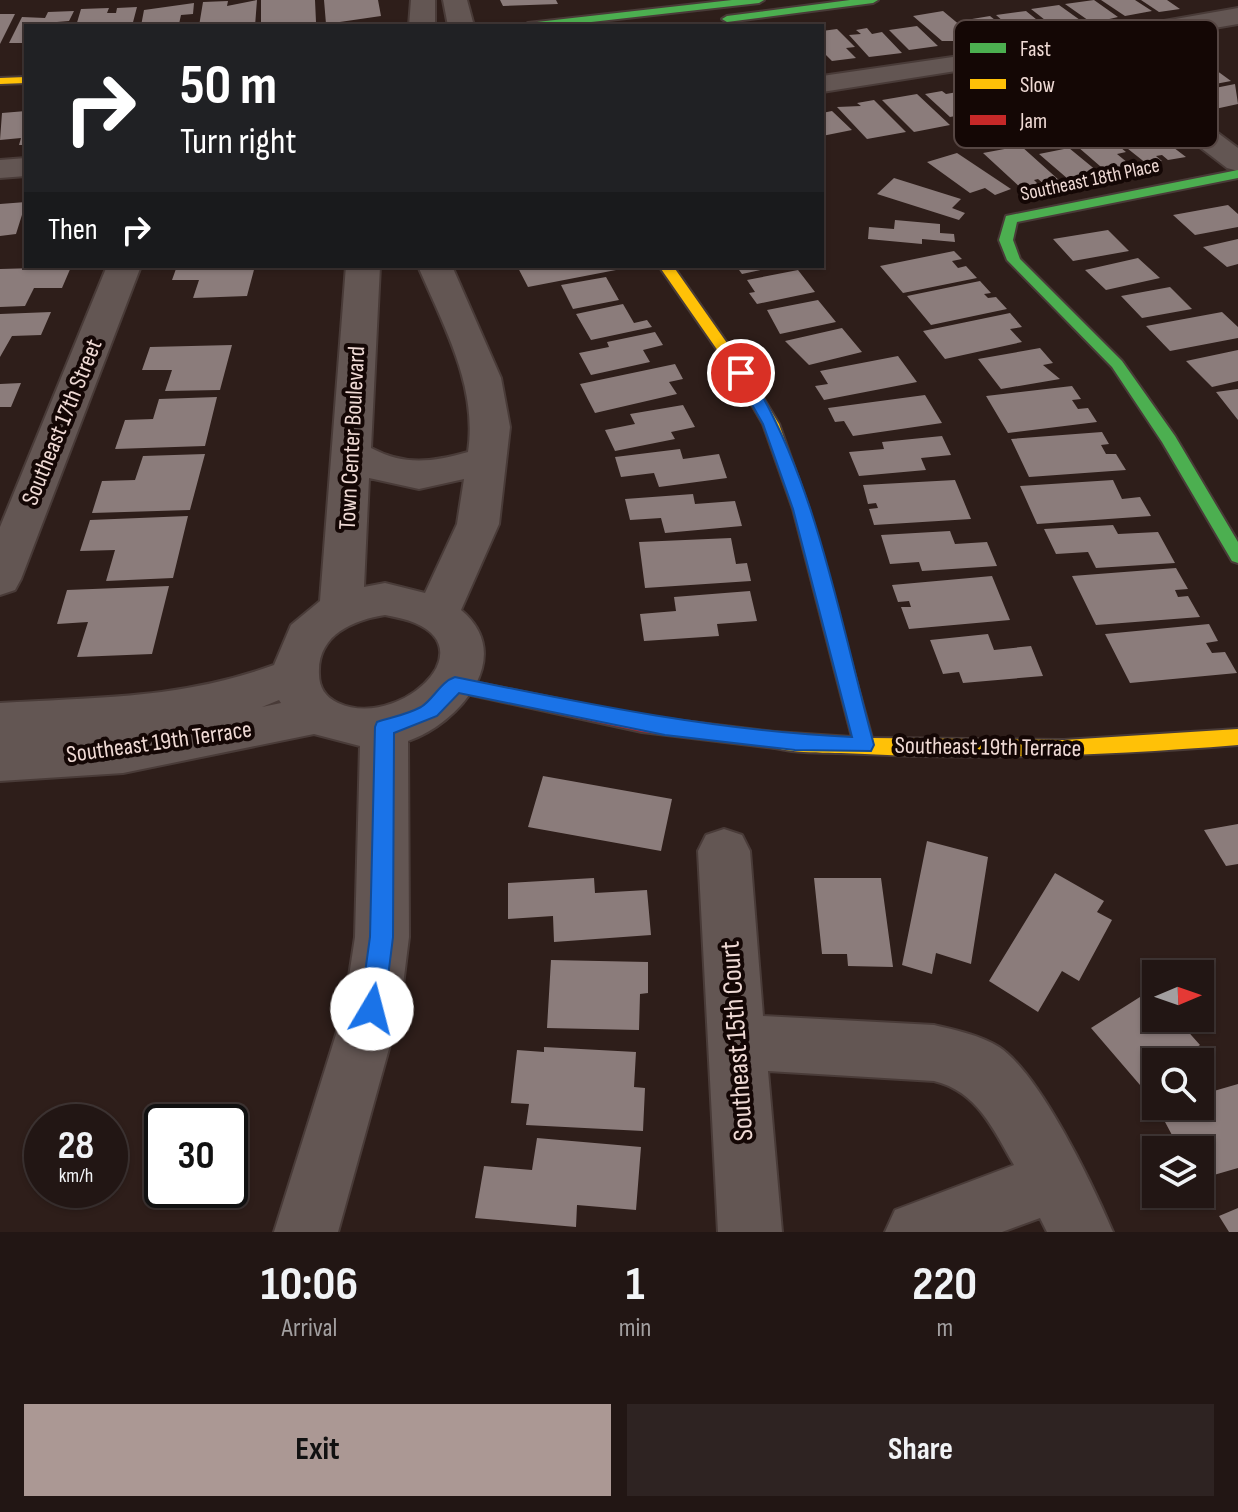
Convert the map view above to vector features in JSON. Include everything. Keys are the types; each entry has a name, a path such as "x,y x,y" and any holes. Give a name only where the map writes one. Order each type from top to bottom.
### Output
{"street":[{"path":"422,24 423,0"},
{"path":"455,0 461,24"},
{"path":"546,24 759,0"},
{"path":"688,24 873,0"},
{"path":"1216,20 1238,16"},
{"path":"0,62 24,61"},
{"path":"824,84 954,64"},
{"path":"0,81 24,80"},
{"path":"1218,147 1238,162"},
{"path":"0,169 24,167"},
{"name":"Southeast 18th Place","path":"1238,174 1055,208 1011,219 1005,231 1005,246 1014,260 1117,364 1169,440 1238,557"},
{"name":"Southeast 17th Street","path":"0,579 123,268"},
{"name":"Town Center Boulevard","path":"341,610 363,268"},
{"path":"436,268 483,378 491,427 478,524 438,612"},
{"path":"667,268 741,373 771,424 801,509 864,745"},
{"path":"352,454 381,472 404,476 439,474 488,459"},
{"path":"385,599 415,602 438,612 455,628 463,648 462,669 455,685 431,711 403,724 342,726 305,696 297,653 310,633 341,610 385,599"},
{"name":"Southeast 19th Terrace","path":"455,685 665,728 795,742 1124,749 1238,737"},
{"name":"Southeast 19th Terrace","path":"0,722 177,711 232,699 305,696"},
{"name":"Southeast 19th Terrace","path":"0,761 123,753 305,696"},
{"path":"306,1232 372,1009 382,937 384,727"},
{"name":"Southeast 15th Court","path":"724,851 750,1232"},
{"path":"738,1043 925,1051 977,1066 1008,1100 1067,1207 917,1232"}],"building":[{"path":"257,0 255,24 199,24 203,2 228,1 227,6"},
{"path":"261,0 315,0 316,22 261,24"},
{"path":"324,0 378,0 381,16 326,24"},
{"path":"500,0 556,0 558,4 503,6"},
{"path":"1094,0 1118,17 1088,20 1065,4"},
{"path":"1101,0 1135,0 1152,11 1125,16"},
{"path":"1141,0 1167,0 1180,9 1159,12"},
{"path":"194,3 193,14 181,15 179,24 141,24 144,10"},
{"path":"1059,5 1080,20 1045,20 1031,9"},
{"path":"137,7 133,24 77,24 81,9 109,8 107,13 116,13 117,8"},
{"path":"74,11 69,21 24,24 24,43 9,43 22,17 45,18 48,12"},
{"path":"943,11 954,20 954,41 942,41 913,16"},
{"path":"1026,11 1037,20 1002,20 996,15"},
{"path":"0,14 15,14 0,44"},
{"path":"990,16 995,20 966,20"},
{"path":"917,26 938,46 909,50 889,30"},
{"path":"867,28 872,34 882,32 902,53 869,57 849,35 861,34 856,30"},
{"path":"837,29 855,47 846,48 856,58 832,61 824,53 824,31"},
{"path":"1218,72 1231,81 1218,83"},
{"path":"1235,84 1238,104 1218,108 1218,87"},
{"path":"954,93 954,116 950,117 925,94"},
{"path":"917,94 950,125 914,132 882,100"},
{"path":"874,100 906,132 867,139 837,107 861,106 857,103"},
{"path":"24,111 24,145 19,145 21,138 0,140 2,113"},
{"path":"832,111 852,130 824,136 824,113"},
{"path":"1023,148 1060,181 1044,184 1038,179 1034,180 1038,184 1021,188 983,153"},
{"path":"1069,148 1097,171 1068,179 1039,154"},
{"path":"1079,148 1121,148 1126,152 1117,154 1134,168 1108,173"},
{"path":"1127,148 1174,148 1186,157 1168,160 1162,155 1156,156 1162,161 1147,164"},
{"path":"957,153 1011,189 995,195 985,188 970,193 927,162"},
{"path":"894,178 961,199 952,208 965,213 959,220 877,194"},
{"path":"24,202 16,234 0,236 0,204"},
{"path":"1228,205 1238,214 1238,227 1195,235 1173,215"},
{"path":"895,220 940,224 940,233 954,234 955,242 922,239 922,244 868,239 869,227 894,229"},
{"path":"1108,230 1129,251 1073,261 1053,239"},
{"path":"1238,239 1238,264 1227,267 1203,247"},
{"path":"954,251 962,259 952,261 958,268 966,266 977,278 903,293 880,266"},
{"path":"1138,258 1160,278 1106,290 1085,270"},
{"path":"71,268 62,288 34,288 25,306 0,307 0,269"},
{"path":"176,268 254,268 247,296 193,298 199,280 172,280"},
{"path":"518,268 616,270 528,287"},
{"path":"738,268 769,268 742,274"},
{"path":"798,270 815,292 757,304 749,293 755,292 747,280"},
{"path":"606,277 619,300 573,309 561,285"},
{"path":"980,281 991,293 984,294 988,298 996,297 1007,309 931,325 907,296"},
{"path":"1170,287 1192,309 1142,318 1121,296"},
{"path":"818,300 836,322 780,334 767,310"},
{"path":"623,304 634,323 647,320 652,327 591,340 576,314"},
{"path":"51,312 41,335 12,336 0,357 0,314"},
{"path":"1222,312 1238,327 1238,338 1170,351 1146,326"},
{"path":"1010,313 1022,327 1010,329 1022,342 945,359 923,331"},
{"path":"842,328 862,352 809,365 785,341"},
{"path":"655,332 663,345 643,350 650,362 591,375 579,353 609,347 607,342"},
{"path":"232,345 220,390 165,391 172,370 142,370 150,347"},
{"path":"1040,348 1053,363 1043,365 1060,379 1001,389 978,359"},
{"path":"1238,350 1238,381 1212,387 1186,361"},
{"path":"898,356 917,382 824,400 815,386 828,384 820,371"},
{"path":"675,364 683,379 669,382 677,394 595,413 580,384"},
{"path":"21,383 11,407 0,407 0,384"},
{"path":"1072,386 1081,399 1072,400 1078,409 1088,408 1097,422 1008,433 986,396"},
{"path":"1238,389 1238,420 1216,392"},
{"path":"925,395 942,423 853,436 844,421 835,422 828,408"},
{"path":"217,397 205,446 115,449 125,420 153,419 159,399"},
{"path":"683,405 695,427 671,432 675,439 615,451 605,430 635,424 630,414"},
{"path":"1102,432 1109,444 1101,445 1106,454 1116,454 1126,470 1029,477 1011,439"},
{"path":"942,436 951,455 921,458 926,470 859,476 849,452 884,449 882,442"},
{"path":"680,449 683,459 719,454 727,478 659,487 654,473 621,477 615,457"},
{"path":"205,454 190,510 92,513 102,481 135,480 143,456"},
{"path":"955,480 971,519 874,525 869,509 878,508 876,503 868,504 863,485"},
{"path":"1113,480 1122,499 1140,497 1151,516 1037,524 1020,486"},
{"path":"693,494 695,504 735,501 742,526 665,533 661,518 630,520 625,499"},
{"path":"188,516 173,578 106,581 115,550 80,551 90,520"},
{"path":"1113,525 1118,534 1158,532 1175,563 1096,568 1088,552 1056,554 1044,529"},
{"path":"950,531 955,544 987,542 997,566 922,571 919,562 890,564 881,535"},
{"path":"731,538 736,564 747,563 751,581 645,588 639,542"},
{"path":"1176,568 1188,589 1175,590 1178,597 1188,596 1200,617 1096,625 1072,576"},
{"path":"992,576 1010,620 909,629 901,607 911,607 909,601 898,602 892,585"},
{"path":"169,586 152,654 77,657 88,622 57,624 67,590"},
{"path":"750,591 757,621 717,624 719,636 644,641 640,614 676,611 674,597"},
{"path":"1209,624 1218,641 1206,643 1212,653 1225,652 1237,673 1130,683 1105,634"},
{"path":"988,634 994,650 1031,646 1043,676 963,683 959,672 943,674 930,640"},
{"path":"543,776 672,799 661,851 528,827"},
{"path":"1238,824 1238,864 1226,866 1204,830"},
{"path":"927,841 988,857 971,964 936,953 932,974 902,965"},
{"path":"1055,873 1104,901 1097,912 1112,920 1079,981 1062,971 1038,1012 989,981"},
{"path":"594,878 595,893 647,890 651,935 554,942 553,916 508,919 508,883"},
{"path":"814,878 881,878 893,967 848,966 847,954 822,954"},
{"path":"551,960 648,962 648,993 640,994 639,1030 547,1028"},
{"path":"1142,996 1142,1032 1188,1032 1200,1045 1196,1048 1142,1048 1140,1085 1091,1028"},
{"path":"544,1047 636,1052 634,1087 645,1088 643,1131 526,1125 529,1104 511,1103 517,1050 544,1052"},
{"path":"1238,1084 1238,1168 1214,1175 1214,1136 1173,1136 1164,1120 1214,1120 1214,1091"},
{"path":"537,1138 641,1147 636,1210 577,1205 576,1227 475,1218 484,1166 532,1170"},
{"path":"1238,1208 1238,1232 1229,1232 1219,1216"}],"traffic: fast":[{"path":"546,24 759,0"},
{"path":"727,19 873,0"},
{"path":"1238,174 1011,219 1006,240 1014,260 1117,364 1169,440 1238,557"}],"traffic: slow":[{"path":"0,81 24,80"},
{"path":"667,268 741,373 771,424 801,509 864,745"},
{"path":"775,740 891,747 1006,749 1238,737"}],"traffic: jam":[{"path":"455,685 642,724 775,740"}],"route":[{"path":"372,1009 382,937 384,727 403,724 431,711 455,685 665,728 795,742 864,745 801,509 771,424 741,373"}]}
